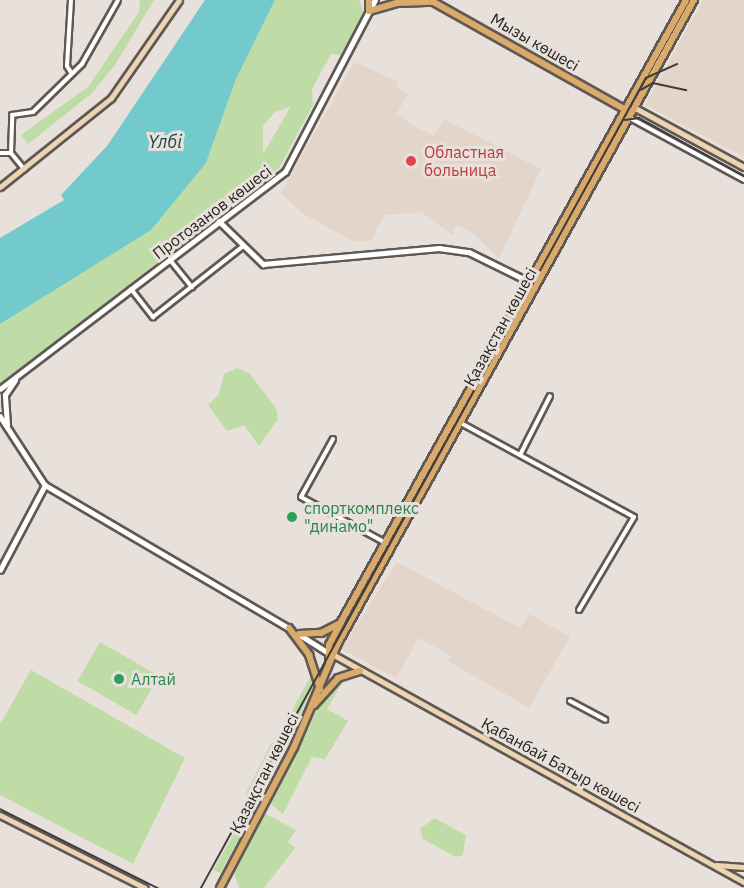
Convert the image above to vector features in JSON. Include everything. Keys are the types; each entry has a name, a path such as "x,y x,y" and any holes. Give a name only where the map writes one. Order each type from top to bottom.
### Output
{"main road":[{"path":"0,187 111,98 179,0"},
{"path":"369,0 369,11 397,3 433,1"},
{"name":"Қазақстан көшесі","path":"332,654 440,462 530,282 637,109 686,0"},
{"name":"Қазақстан көшесі","path":"220,888 312,708 330,668 341,622 434,459 459,421 538,286 632,98 694,0"},
{"name":"Мызы көшесі","path":"433,1 626,110"},
{"path":"619,122 615,103 632,98"},
{"path":"626,110 637,109 744,167"},
{"path":"530,282 538,286"},
{"path":"434,459 440,462"},
{"path":"299,634 321,633 341,622"},
{"path":"289,628 309,655 320,689"},
{"name":"Қабанбай Батыр көшесі","path":"332,654 744,882"},
{"path":"312,708 334,680 363,672"},
{"path":"0,815 145,888"},
{"path":"714,865 744,867"}],"street":[{"path":"71,0 67,66 72,74"},
{"path":"24,169 11,153 12,115 33,112 72,74 118,8 118,0"},
{"name":"Протозанов көшесі","path":"0,389 285,172 375,0"},
{"path":"630,118 744,180"},
{"path":"0,153 11,153"},
{"path":"219,221 242,247 272,266 312,257 439,248 469,252 530,282"},
{"path":"130,289 153,317 242,247"},
{"path":"170,260 192,287"},
{"path":"8,428 5,395 20,373"},
{"path":"520,454 550,396"},
{"path":"0,416 45,485 332,654"},
{"path":"459,421 634,517 579,610"},
{"path":"333,439 301,497 393,547"},
{"path":"0,570 45,485"},
{"path":"570,701 605,720"}],"shaded area":[{"path":"703,0 744,0 744,157 645,105"},
{"name":"Областная больница","path":"354,62 399,82 396,87 408,94 397,113 412,125 434,136 444,119 541,169 499,258 474,234 457,225 452,235 421,212 384,215 371,241 355,242 303,214 281,193"},
{"path":"397,562 520,628 529,614 570,637 529,708 448,661 451,656 419,638 396,678 341,649"}],"green space":[{"path":"140,0 154,0 115,65 92,93 28,144 21,135 88,87 139,12"},
{"path":"275,0 359,0 364,14 341,55 331,54 312,89 313,105 279,168 0,385 0,324 73,274 206,163 236,79","holes":["290,108 263,154 263,126 275,112"]},
{"path":"237,368 249,373 276,408 278,419 259,446 244,425 227,431 208,405 219,394 224,374"},
{"name":"Алтай","path":"100,642 159,676 136,715 78,681"},
{"path":"31,670 185,758 133,864 0,795 0,724"},
{"path":"314,670 314,683 288,742 276,740"},
{"path":"333,673 345,678 327,709 348,721 325,759 312,757 283,814 271,804"},
{"path":"272,742 284,752 256,805 245,795"},
{"path":"264,813 296,830 288,842 295,848 264,888 239,888 234,874"},
{"path":"434,818 466,835 463,855 456,857 423,839 420,829"},
{"path":"239,825 244,830 220,873 213,870"}],"water":[{"name":"Үлбі","path":"205,0 275,0 236,79 206,163 151,230 0,324 0,238 64,200 61,195 107,146"}],"tram line":[{"path":"201,888 646,78 677,64"},
{"path":"641,90 653,83 686,90"},
{"path":"625,120 639,118 744,176"},
{"path":"0,809 158,888"}],"place":[{"name":"Областная больница","path":"411,161"},
{"name":"спорткомплекс \"динамо\"","path":"292,517"},
{"name":"Алтай","path":"119,679"}]}
